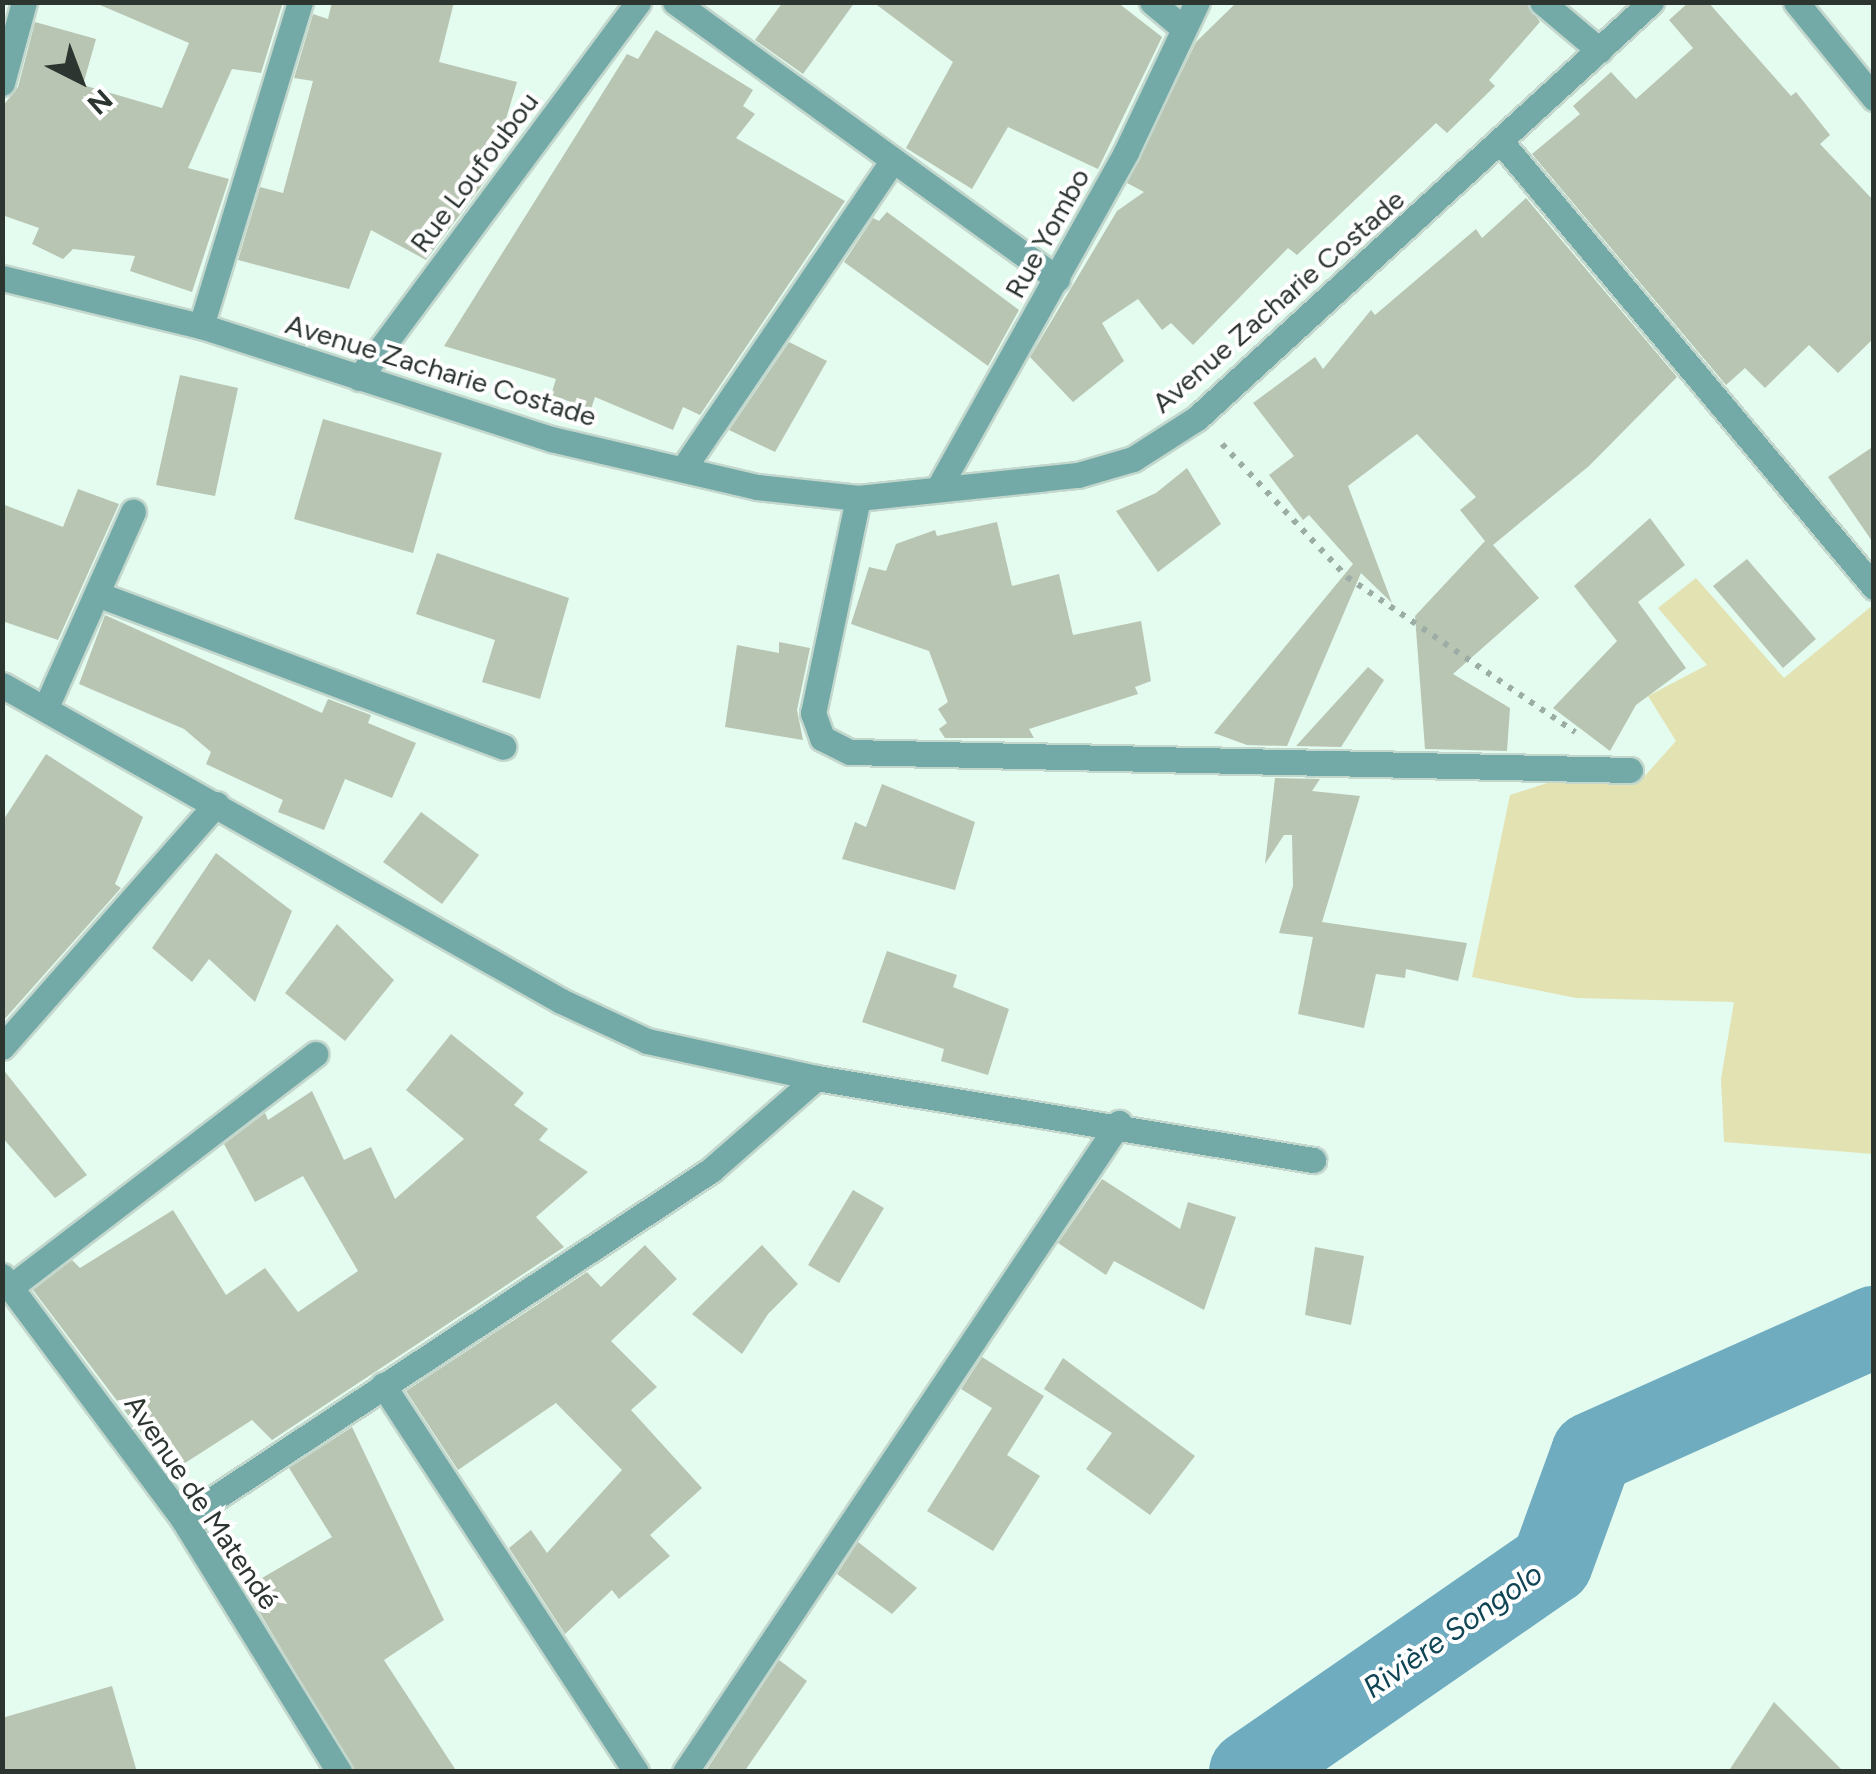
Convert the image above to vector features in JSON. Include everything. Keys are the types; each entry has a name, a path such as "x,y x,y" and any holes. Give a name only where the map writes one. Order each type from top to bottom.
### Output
{"street":[{"path":"2,83 24,2"},
{"path":"201,326 300,2"},
{"path":"674,2 891,163 1057,279"},
{"path":"1152,2 1184,28"},
{"name":"Rue Yombo","path":"939,487 1057,279 1197,2"},
{"path":"1542,2 1599,50"},
{"name":"Avenue Zacharie Costade","path":"2,278 201,326 552,439 685,466 757,486 858,498 1078,475 1132,458 1197,418 1651,2"},
{"path":"1796,2 1874,98"},
{"name":"Rue Loufoubou","path":"359,378 625,5"},
{"path":"1501,142 1874,587"},
{"path":"685,466 891,163"},
{"path":"858,498 814,713 822,738 850,752 1630,770"},
{"path":"46,706 132,512"},
{"path":"97,594 503,747"},
{"path":"2,685 46,706 560,1001 647,1041 816,1078 1119,1124 1313,1160"},
{"path":"2,1046 216,804"},
{"path":"7,1281 314,1054"},
{"path":"183,1519 711,1170 816,1078"},
{"path":"685,1772 1119,1124"},
{"name":"Avenue de Matendé","path":"7,1281 183,1519 338,1772"},
{"path":"383,1385 636,1772"}],"path":[{"path":"1197,418 1347,577 1630,770"}],"green space":[{"path":"1696,578 1784,678 1873,605 1873,1154 1724,1142 1721,1079 1734,1002 1576,998 1472,977 1510,795 1603,765 1643,778 1676,741 1648,696 1707,665 1658,608"}],"building":[{"path":"93,2 282,5 261,73 232,69 188,168 229,179 192,292 130,271 135,256 73,249 63,259 32,244 39,228 2,215 2,107 18,87 35,22 96,39 83,85 162,108 189,43"},
{"path":"332,2 454,2 439,62 517,82 489,176 426,260 371,230 349,289 238,260 260,187 283,193 313,81 294,78 313,14 328,19"},
{"path":"783,2 855,2 803,74 755,40"},
{"path":"873,2 1117,2 1162,37 1098,169 1008,127 972,189 906,148 953,62"},
{"path":"1237,2 1526,2 1540,22 1489,80 1495,86 1447,133 1436,123 1297,255 1288,248 1193,345 1171,323 1162,330 1138,299 1102,323 1124,361 1073,402 1030,357 1117,211 1144,192 1127,183 1196,42"},
{"path":"1689,2 1708,2 1791,96 1796,92 1830,135 1820,144 1874,201 1874,338 1838,373 1809,345 1765,388 1745,368 1726,385 1532,154 1580,114 1573,106 1611,72 1636,99 1693,48 1669,20"},
{"path":"656,30 753,90 743,106 755,114 736,138 845,201 700,415 683,407 673,430 595,397 591,409 551,395 556,379 444,346 627,54 638,59"},
{"path":"1526,198 1677,377 1589,466 1493,545 1539,598 1453,674 1510,708 1507,751 1425,749 1415,616 1485,541 1460,510 1476,497 1417,434 1348,486 1392,603 1361,573 1287,746 1247,745 1214,733 1353,564 1309,515 1303,520 1269,475 1294,456 1253,403 1315,357 1323,369 1371,310 1375,315 1476,229 1482,238"},
{"path":"887,212 1019,310 988,366 844,262 873,218 879,221"},
{"path":"789,342 827,361 775,452 729,430"},
{"path":"180,375 238,388 215,496 156,485"},
{"path":"323,419 442,453 413,553 294,519"},
{"path":"1874,446 1874,544 1828,477"},
{"path":"1187,468 1221,524 1158,572 1116,511 1156,493"},
{"path":"78,489 119,504 58,640 2,621 2,504 63,527"},
{"path":"1650,518 1685,565 1638,602 1686,668 1636,705 1610,751 1553,708 1617,641 1574,586"},
{"path":"997,522 1012,586 1059,574 1073,635 1141,621 1151,681 1135,687 1138,694 1029,729 1034,738 945,738 939,729 947,723 938,709 948,702 929,651 851,624 869,567 886,571 896,544 935,530 937,536"},
{"path":"437,553 569,598 540,699 482,682 495,640 416,614"},
{"path":"1747,559 1816,639 1783,668 1713,586"},
{"path":"105,615 322,713 328,699 371,715 368,723 416,743 392,798 345,779 324,830 278,812 283,800 206,764 211,752 184,729 79,684"},
{"path":"779,642 810,648 797,710 803,740 725,727 737,645 779,653"},
{"path":"1368,667 1384,680 1341,747 1296,746"},
{"path":"46,754 143,817 115,884 121,888 2,1022 2,822"},
{"path":"1275,778 1320,779 1312,791 1360,796 1322,922 1467,943 1458,981 1406,969 1405,978 1376,974 1364,1028 1298,1014 1313,937 1279,933 1293,886 1292,835 1284,835 1265,864"},
{"path":"882,784 975,822 955,890 842,859 855,822 866,827"},
{"path":"421,812 479,855 442,904 383,862"},
{"path":"216,853 292,911 255,1002 209,959 192,982 152,948"},
{"path":"337,924 394,980 345,1041 285,993"},
{"path":"887,951 957,975 953,987 1009,1009 988,1075 941,1061 944,1049 862,1022"},
{"path":"451,1034 524,1093 514,1105 548,1129 539,1140 588,1172 536,1217 564,1247 272,1440 252,1420 171,1472 33,1290 72,1260 80,1268 173,1210 226,1295 265,1268 298,1312 358,1271 303,1176 255,1202 224,1144 265,1113 268,1120 312,1091 344,1160 371,1147 395,1199 464,1139 406,1090"},
{"path":"2,1068 87,1175 55,1198 2,1137"},
{"path":"1102,1179 1180,1229 1188,1202 1236,1217 1204,1310 1114,1261 1106,1275 1058,1243"},
{"path":"853,1190 884,1208 839,1283 808,1265"},
{"path":"645,1245 677,1279 611,1341 657,1387 631,1410 702,1488 650,1535 670,1556 619,1599 612,1590 565,1634 509,1548 531,1530 547,1553 622,1470 556,1403 458,1470 406,1391 587,1272 601,1287"},
{"path":"762,1245 798,1284 768,1314 742,1354 692,1314"},
{"path":"1315,1247 1364,1256 1351,1325 1305,1315"},
{"path":"982,1357 1044,1396 1007,1455 1040,1476 993,1551 927,1511 992,1408 961,1389"},
{"path":"1063,1358 1195,1456 1150,1515 1086,1469 1112,1433 1044,1389"},
{"path":"352,1427 444,1620 384,1660 457,1772 355,1772 245,1588 332,1537 289,1468"},
{"path":"858,1542 917,1588 892,1614 837,1574"},
{"path":"779,1660 807,1681 744,1772 705,1772"},
{"path":"112,1686 137,1772 2,1772 2,1718"},
{"path":"1774,1702 1844,1772 1728,1772"}],"waterway":[{"name":"Rivière Songolo","path":"1250,1772 1552,1563 1592,1453 1874,1327"}]}
